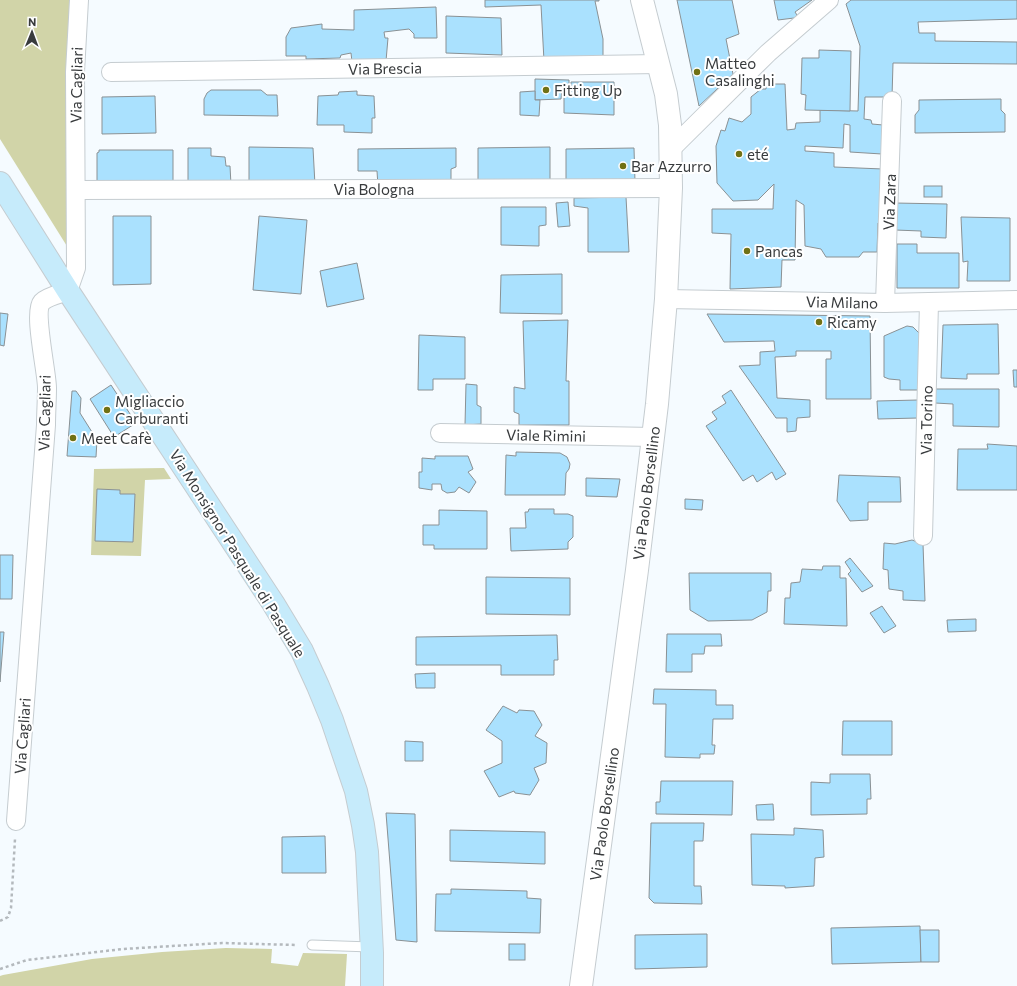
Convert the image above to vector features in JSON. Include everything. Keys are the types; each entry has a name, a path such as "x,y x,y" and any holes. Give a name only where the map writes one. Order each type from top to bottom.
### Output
{"main road":[{"name":"Via Monsignor Pasquale di Pasquale","path":"0,183 68,291 262,585 302,651 332,720 356,791 367,852 372,986"}],"street":[{"name":"Via Cagliari","path":"16,821 46,425 47,389 46,372 39,331 40,309 41,303 45,300 68,291 76,268 75,72 79,0"},
{"name":"Via Paolo Borsellino","path":"581,986 635,585 657,404 666,299 671,188 670,125 666,94 642,0"},
{"path":"671,149 768,52 829,0"},
{"name":"Via Brescia","path":"112,72 659,64"},
{"name":"Via Zara","path":"885,303 892,101"},
{"name":"Via Bologna","path":"76,190 671,188"},
{"name":"Via Milano","path":"666,299 885,303 1017,300"},
{"name":"Via Torino","path":"923,536 929,303"},
{"name":"Viale Rimini","path":"440,433 653,437"}],"lane":[{"path":"312,945 371,947"}],"path":[{"path":"0,921 8,917 11,908 16,821"},
{"path":"0,968 27,960 123,949 222,943 312,945"}],"green space":[{"path":"0,0 73,0 70,251 0,139"},
{"path":"164,468 171,479 145,480 141,556 91,555 94,469"},
{"path":"226,948 272,949 271,963 298,966 303,953 347,954 345,986 0,986 0,976 3,975 92,959 162,952"}],"building":[{"path":"485,0 599,0 595,1 603,39 603,61 544,61 541,5 485,7"},
{"path":"677,0 732,0 739,34 726,39 733,74 699,106"},
{"path":"774,0 812,0 795,12 797,15 794,18 778,20"},
{"path":"851,0 1017,0 1017,19 918,22 919,33 935,33 935,41 1017,42 1017,64 893,63 892,97 865,97 864,119 871,120 872,124 883,125 882,154 850,152 850,125 844,124 843,148 805,146 805,151 834,153 834,167 883,169 884,221 878,223 877,252 863,252 859,257 826,257 821,249 805,246 804,205 796,200 795,260 782,260 781,287 730,289 731,234 712,233 712,209 773,209 774,184 758,200 733,201 717,183 716,146 721,130 725,131 729,118 742,122 751,114 751,97 761,89 766,89 766,84 785,84 787,130 795,129 796,123 820,122 820,110 858,111 860,46 846,4"},
{"path":"436,7 437,38 414,38 414,34 409,29 384,32 385,38 388,38 386,61 352,62 351,53 341,55 340,58 306,59 306,56 286,56 286,37 291,28 322,24 322,29 354,30 354,10"},
{"path":"446,16 501,18 502,55 446,53"},
{"path":"819,50 851,51 850,111 805,110 806,95 801,94 802,58 819,58"},
{"path":"535,79 569,80 569,88 562,88 561,99 535,100"},
{"path":"571,82 614,82 614,115 564,113 564,92 571,92"},
{"path":"211,90 261,90 267,95 277,95 278,116 204,115 204,99 207,93"},
{"path":"357,91 357,95 374,96 375,118 372,118 372,133 344,132 344,125 317,125 318,96 338,95 339,92"},
{"path":"535,91 535,100 540,100 539,116 520,115 520,92"},
{"path":"155,96 156,133 102,134 102,97"},
{"path":"1001,99 1001,110 1005,114 1005,132 915,133 915,115 919,110 919,100"},
{"path":"249,147 313,148 315,185 249,183"},
{"path":"550,147 550,185 478,185 478,148"},
{"path":"188,148 211,148 211,156 225,157 226,166 230,166 231,185 188,184"},
{"path":"456,148 456,167 451,169 451,185 378,186 377,171 358,171 358,149"},
{"path":"634,148 635,182 566,187 566,149"},
{"path":"99,150 173,150 173,183 97,184 97,153"},
{"path":"924,186 942,186 942,197 924,197"},
{"path":"626,197 629,252 588,252 588,208 574,206 574,198"},
{"path":"568,202 570,226 558,227 556,203"},
{"path":"895,203 947,204 946,238 921,237 921,231 895,230"},
{"path":"501,207 546,207 546,225 539,226 539,246 501,245"},
{"path":"113,216 151,216 151,284 113,285"},
{"path":"259,216 307,220 301,294 253,290"},
{"path":"961,217 1010,218 1010,281 967,281 968,261 963,262"},
{"path":"897,244 917,244 917,253 959,253 959,288 897,288"},
{"path":"357,263 364,299 327,307 320,271"},
{"path":"562,274 562,314 500,313 501,275"},
{"path":"0,313 8,314 4,346 0,345"},
{"path":"707,314 870,316 871,399 826,399 826,359 831,359 831,351 796,351 796,356 775,357 777,398 810,400 810,417 797,418 796,431 787,432 787,418 776,418 739,366 760,365 760,352 775,351 774,341 724,342"},
{"path":"568,320 566,381 569,381 569,425 519,425 519,414 514,412 514,387 525,389 523,321"},
{"path":"998,324 999,374 967,374 967,379 941,378 943,325"},
{"path":"907,326 913,327 920,334 919,390 900,390 900,380 884,377 884,336"},
{"path":"419,335 465,337 465,379 433,379 433,390 418,390"},
{"path":"1013,370 1017,370 1017,387 1014,387"},
{"path":"466,384 477,385 477,405 481,407 481,424 465,425"},
{"path":"111,385 136,423 114,437 90,399"},
{"path":"935,389 999,389 999,427 953,426 953,404 935,403"},
{"path":"731,390 786,474 776,480 772,472 757,482 753,475 743,481 706,426 717,419 712,412 726,403 722,396"},
{"path":"72,391 76,391 81,398 80,413 97,440 96,457 67,456"},
{"path":"918,400 918,418 878,419 877,401"},
{"path":"987,444 1017,446 1017,490 957,490 958,449 988,449"},
{"path":"516,452 560,453 567,457 570,464 566,473 565,495 505,495 506,455 516,456"},
{"path":"435,456 468,456 473,469 468,472 476,482 469,493 459,487 455,492 447,493 442,490 441,484 432,484 432,490 419,488 419,472 422,472 422,458 435,459"},
{"path":"839,475 900,477 901,502 868,502 868,520 850,521 837,501"},
{"path":"586,478 620,479 617,497 586,496"},
{"path":"97,489 120,490 120,494 135,494 133,542 95,541"},
{"path":"685,499 703,500 702,510 685,509"},
{"path":"529,509 554,509 554,514 568,514 573,516 573,537 568,542 568,549 511,551 510,528 526,528 525,512 528,512"},
{"path":"439,510 487,511 487,549 434,549 434,545 423,545 423,525 439,525"},
{"path":"912,540 923,544 925,601 903,600 903,591 889,589 888,570 883,569 884,543 895,544"},
{"path":"0,555 13,555 12,599 0,599"},
{"path":"850,558 873,586 862,592 848,574 851,571 845,562"},
{"path":"823,566 840,566 840,578 846,578 847,626 784,624 785,598 790,598 791,583 800,582 802,569 822,570"},
{"path":"689,573 771,573 771,591 768,591 767,612 752,620 708,621 690,610"},
{"path":"486,577 570,578 570,615 486,614"},
{"path":"882,606 896,626 884,633 870,613"},
{"path":"976,619 976,631 948,632 947,620"},
{"path":"0,632 4,632 0,682"},
{"path":"667,634 721,634 722,646 705,646 704,654 692,654 692,672 666,672"},
{"path":"557,635 558,660 554,660 554,675 501,675 501,665 416,665 416,637"},
{"path":"435,673 435,688 416,688 415,674"},
{"path":"654,689 716,690 716,705 733,705 733,719 713,719 712,745 715,745 714,754 700,754 700,758 665,757 666,704 653,704"},
{"path":"503,706 517,713 519,710 534,711 542,725 535,736 547,743 546,763 534,768 539,780 530,795 515,793 514,791 499,797 484,771 502,763 502,741 486,730"},
{"path":"843,721 892,721 892,755 842,755"},
{"path":"405,741 423,742 423,761 405,761"},
{"path":"830,774 870,774 871,799 867,799 867,814 811,815 811,782 830,783"},
{"path":"661,781 733,781 732,815 656,814 656,802 660,802"},
{"path":"773,804 774,820 757,820 756,805"},
{"path":"386,813 415,814 417,942 396,940"},
{"path":"651,823 704,823 703,841 694,841 694,886 701,886 702,904 654,903 649,898"},
{"path":"794,828 823,830 824,857 815,858 814,886 785,888 785,886 752,885 751,834 794,835"},
{"path":"450,830 545,832 545,864 450,861"},
{"path":"325,836 326,873 282,873 282,837"},
{"path":"451,889 527,891 527,898 541,899 540,933 435,931 436,894 451,894"},
{"path":"920,926 921,962 832,964 831,928"},
{"path":"920,930 939,930 939,962 921,962"},
{"path":"707,934 707,967 635,969 635,935"},
{"path":"509,944 525,944 525,960 509,960"}],"place":[{"name":"Matteo Casalinghi","path":"697,72"},
{"name":"Fitting Up","path":"546,90"},
{"name":"eté","path":"739,154"},
{"name":"Bar Azzurro","path":"623,166"},
{"name":"Pancas","path":"747,251"},
{"name":"Ricamy","path":"819,322"},
{"name":"Migliaccio Carburanti","path":"107,410"},
{"name":"Meet Cafè","path":"73,438"}]}
